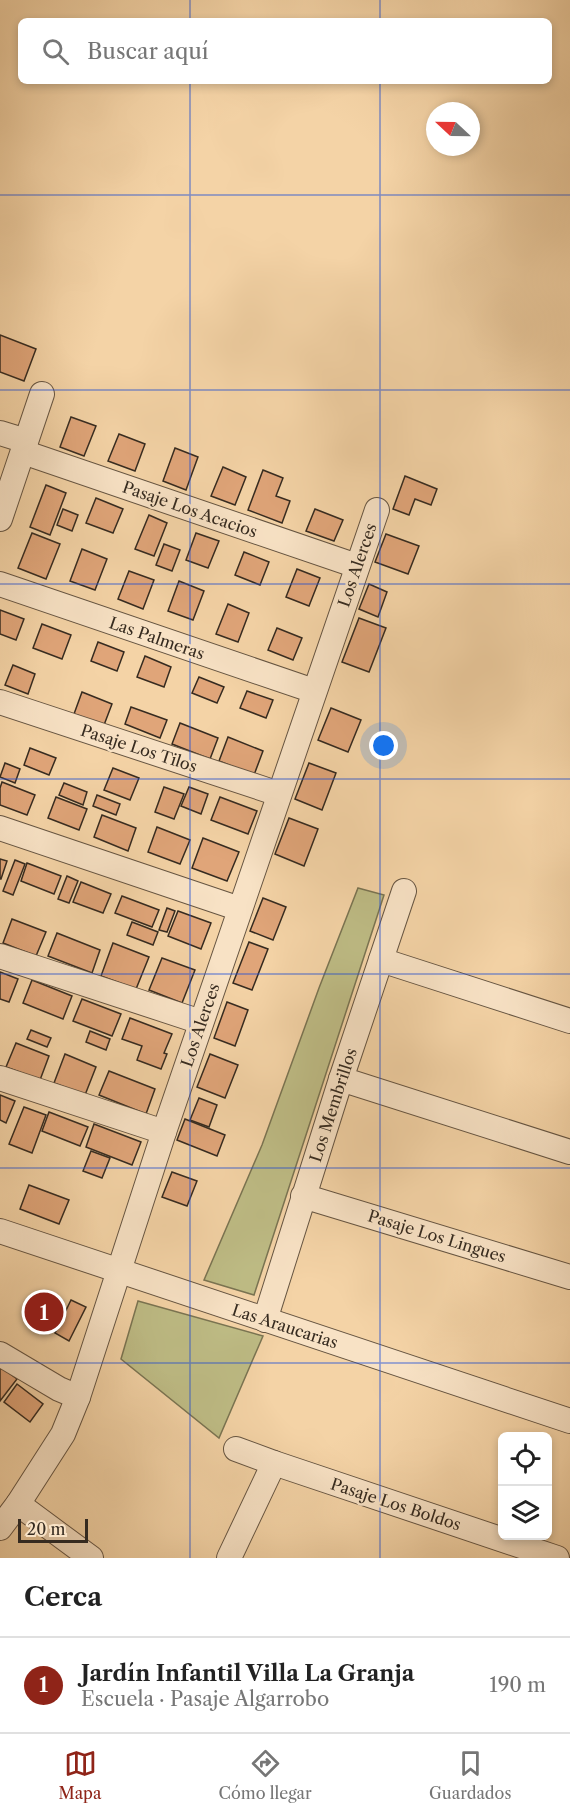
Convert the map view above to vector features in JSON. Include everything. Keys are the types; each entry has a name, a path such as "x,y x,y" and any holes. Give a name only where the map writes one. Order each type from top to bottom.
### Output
{"street":[{"path":"0,519 42,394"},
{"name":"Pasaje Los Acacios","path":"0,433 25,447 357,566"},
{"name":"Los Alerces","path":"0,1528 63,1434 78,1397 201,1022 377,510"},
{"name":"Las Palmeras","path":"0,584 314,692"},
{"name":"Pasaje Los Tilos","path":"0,702 279,795"},
{"path":"0,828 240,909"},
{"name":"Los Membrillos","path":"265,1320 303,1196 404,891"},
{"path":"0,956 201,1022"},
{"path":"381,960 570,1021"},
{"path":"0,1078 164,1132"},
{"path":"341,1079 570,1152"},
{"name":"Pasaje Los Lingues","path":"303,1196 570,1276"},
{"name":"Las Araucarias","path":"0,1231 570,1421"},
{"path":"0,1354 78,1397"},
{"name":"Pasaje Los Boldos","path":"236,1449 557,1558"},
{"path":"229,1558 274,1463"},
{"path":"18,1504 91,1558"}],"shaded area":[{"path":"358,888 384,895 254,1295 204,1280 262,1145"},
{"path":"138,1301 263,1336 219,1438 121,1359"}],"building":[{"path":"0,335 36,349 24,381 0,372"},
{"path":"71,417 96,426 84,456 60,447"},
{"path":"119,434 145,444 135,471 108,461"},
{"path":"175,448 198,457 186,490 163,481"},
{"path":"223,467 246,477 235,505 211,496"},
{"path":"263,470 283,478 276,496 290,501 282,523 248,510"},
{"path":"405,476 437,489 431,505 415,499 409,515 393,509"},
{"path":"46,485 66,493 50,535 30,527"},
{"path":"96,498 123,509 113,533 86,523"},
{"path":"63,509 78,515 72,531 57,525"},
{"path":"315,509 343,520 334,541 306,531"},
{"path":"149,515 167,523 154,556 135,549"},
{"path":"32,533 60,544 46,579 18,568"},
{"path":"196,533 219,541 208,568 186,560"},
{"path":"386,534 419,546 408,574 375,562"},
{"path":"164,544 180,550 172,571 156,565"},
{"path":"82,549 107,559 95,590 70,581"},
{"path":"244,552 269,562 260,585 235,575"},
{"path":"297,569 320,578 309,606 286,597"},
{"path":"129,571 154,580 143,609 118,599"},
{"path":"179,581 204,591 193,620 168,611"},
{"path":"369,584 387,592 378,617 359,609"},
{"path":"228,604 249,613 238,642 216,634"},
{"path":"0,610 24,619 16,640 0,634"},
{"path":"359,618 386,628 369,672 342,662"},
{"path":"42,624 71,635 62,659 33,648"},
{"path":"277,628 302,638 293,660 268,650"},
{"path":"98,642 124,652 117,671 91,661"},
{"path":"145,656 171,667 164,687 137,677"},
{"path":"13,665 35,674 28,694 5,685"},
{"path":"199,677 224,687 217,703 192,693"},
{"path":"247,691 273,700 266,718 240,708"},
{"path":"82,692 112,704 104,725 74,714"},
{"path":"131,707 167,720 160,738 125,724"},
{"path":"331,708 361,720 348,752 318,740"},
{"path":"180,723 218,738 210,759 172,744"},
{"path":"228,737 263,751 254,775 219,761"},
{"path":"30,748 56,758 49,775 24,765"},
{"path":"5,763 20,769 15,783 0,777"},
{"path":"309,763 336,773 322,810 295,799"},
{"path":"113,768 139,778 130,800 104,790"},
{"path":"2,782 35,795 27,815 0,805"},
{"path":"64,783 87,792 83,805 59,795"},
{"path":"164,787 184,794 174,819 155,812"},
{"path":"189,787 208,794 201,814 181,806"},
{"path":"97,795 120,804 116,815 93,806"},
{"path":"56,797 87,809 79,830 48,818"},
{"path":"220,797 257,811 248,834 211,820"},
{"path":"102,815 136,828 128,851 94,837"},
{"path":"289,818 318,829 304,866 275,854"},
{"path":"157,827 190,840 180,864 148,852"},
{"path":"203,838 239,852 227,881 192,868"},
{"path":"0,859 7,861 1,879 0,879"},
{"path":"15,860 25,864 13,895 3,891"},
{"path":"27,863 61,876 54,894 21,881"},
{"path":"67,876 78,881 69,903 58,899"},
{"path":"81,882 111,894 103,913 73,902"},
{"path":"122,896 159,910 152,927 115,913"},
{"path":"263,898 286,907 273,940 250,931"},
{"path":"167,908 175,911 167,932 159,930"},
{"path":"178,911 211,923 201,949 168,936"},
{"path":"12,919 46,932 36,956 3,943"},
{"path":"132,922 158,932 153,945 127,935"},
{"path":"57,933 100,950 92,973 48,956"},
{"path":"249,942 268,949 252,990 233,983"},
{"path":"113,943 149,957 136,989 101,976"},
{"path":"162,958 195,970 182,1003 149,990"},
{"path":"0,972 18,979 9,1002 0,999"},
{"path":"32,980 72,996 63,1019 23,1003"},
{"path":"82,999 121,1014 112,1036 73,1021"},
{"path":"227,1002 248,1010 235,1046 214,1038"},
{"path":"130,1018 172,1034 164,1053 167,1054 161,1069 137,1060 142,1046 122,1039"},
{"path":"31,1030 51,1038 47,1047 27,1039"},
{"path":"90,1031 110,1039 106,1050 86,1042"},
{"path":"16,1043 49,1056 40,1080 6,1067"},
{"path":"65,1054 96,1067 85,1095 54,1083"},
{"path":"210,1054 238,1065 225,1098 197,1087"},
{"path":"109,1071 155,1089 146,1114 99,1095"},
{"path":"0,1095 15,1101 6,1123 0,1120"},
{"path":"199,1098 217,1105 209,1127 190,1120"},
{"path":"24,1107 46,1115 32,1153 9,1144"},
{"path":"49,1112 88,1127 80,1146 42,1131"},
{"path":"185,1119 225,1135 217,1156 177,1140"},
{"path":"94,1124 141,1142 132,1165 86,1147"},
{"path":"91,1151 110,1158 102,1178 83,1171"},
{"path":"172,1172 197,1181 187,1206 162,1197"},
{"path":"29,1185 69,1200 59,1224 20,1209"},
{"path":"71,1300 86,1307 69,1341 55,1333"},
{"path":"0,1368 17,1379 0,1401"},
{"path":"17,1384 43,1404 30,1422 4,1402"}],"place":[{"name":"Jardín Infantil Villa La Granja","path":"44,1312"}]}
